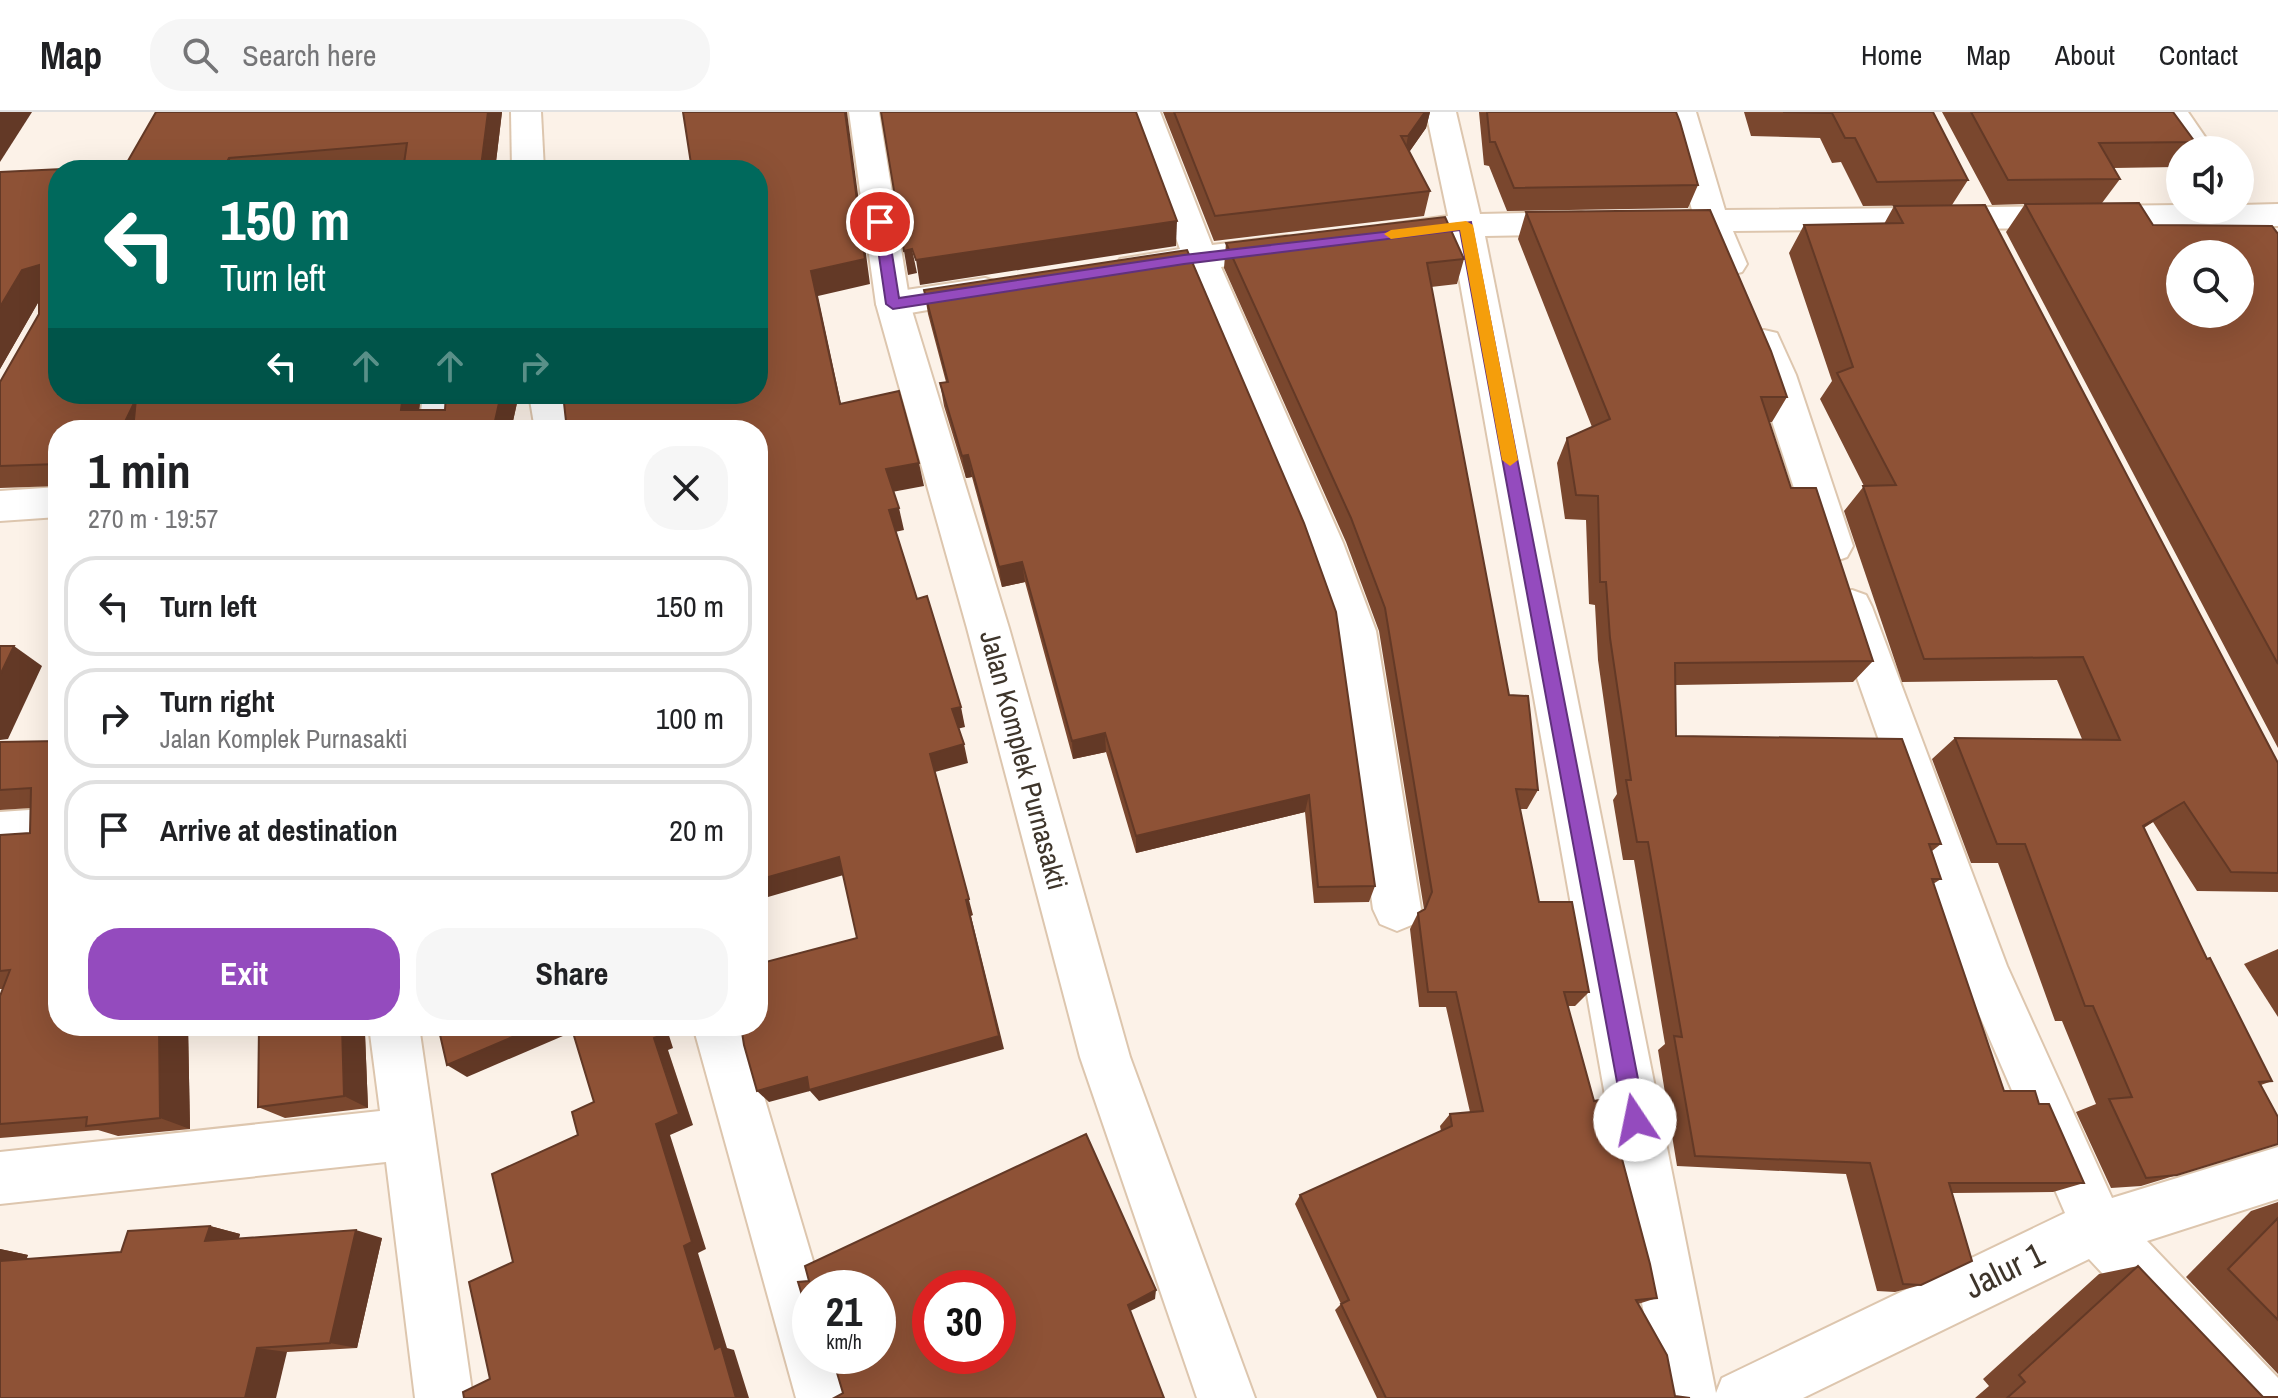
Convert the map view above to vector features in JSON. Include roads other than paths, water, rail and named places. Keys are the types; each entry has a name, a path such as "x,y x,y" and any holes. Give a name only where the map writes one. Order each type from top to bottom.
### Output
{"street":[{"path":"526,112 528,160"},
{"name":"Jalan Komplek Purnasakti","path":"864,112 893,304 988,628 1105,1057 1226,1398"},
{"path":"1145,112 1200,258 1323,543 1355,631 1397,909"},
{"path":"1441,112 1466,225 1688,1398"},
{"path":"1681,112 1711,220 1778,375 1870,661 1984,970 2099,1230 2258,1398"},
{"path":"2172,112 2188,136"},
{"path":"1959,178 2001,260"},
{"path":"1108,271 1466,225 2166,213"},
{"path":"2254,213 2278,215"},
{"path":"2249,224 2264,247"},
{"path":"893,304 1016,285"},
{"path":"0,506 48,503"},
{"path":"0,832 48,829"},
{"path":"395,1036 444,1398"},
{"path":"721,1036 811,1362 825,1398"},
{"path":"0,1178 408,1134"},
{"name":"Jalur 1","path":"1757,1395 2068,1239 2278,1173"}]}
